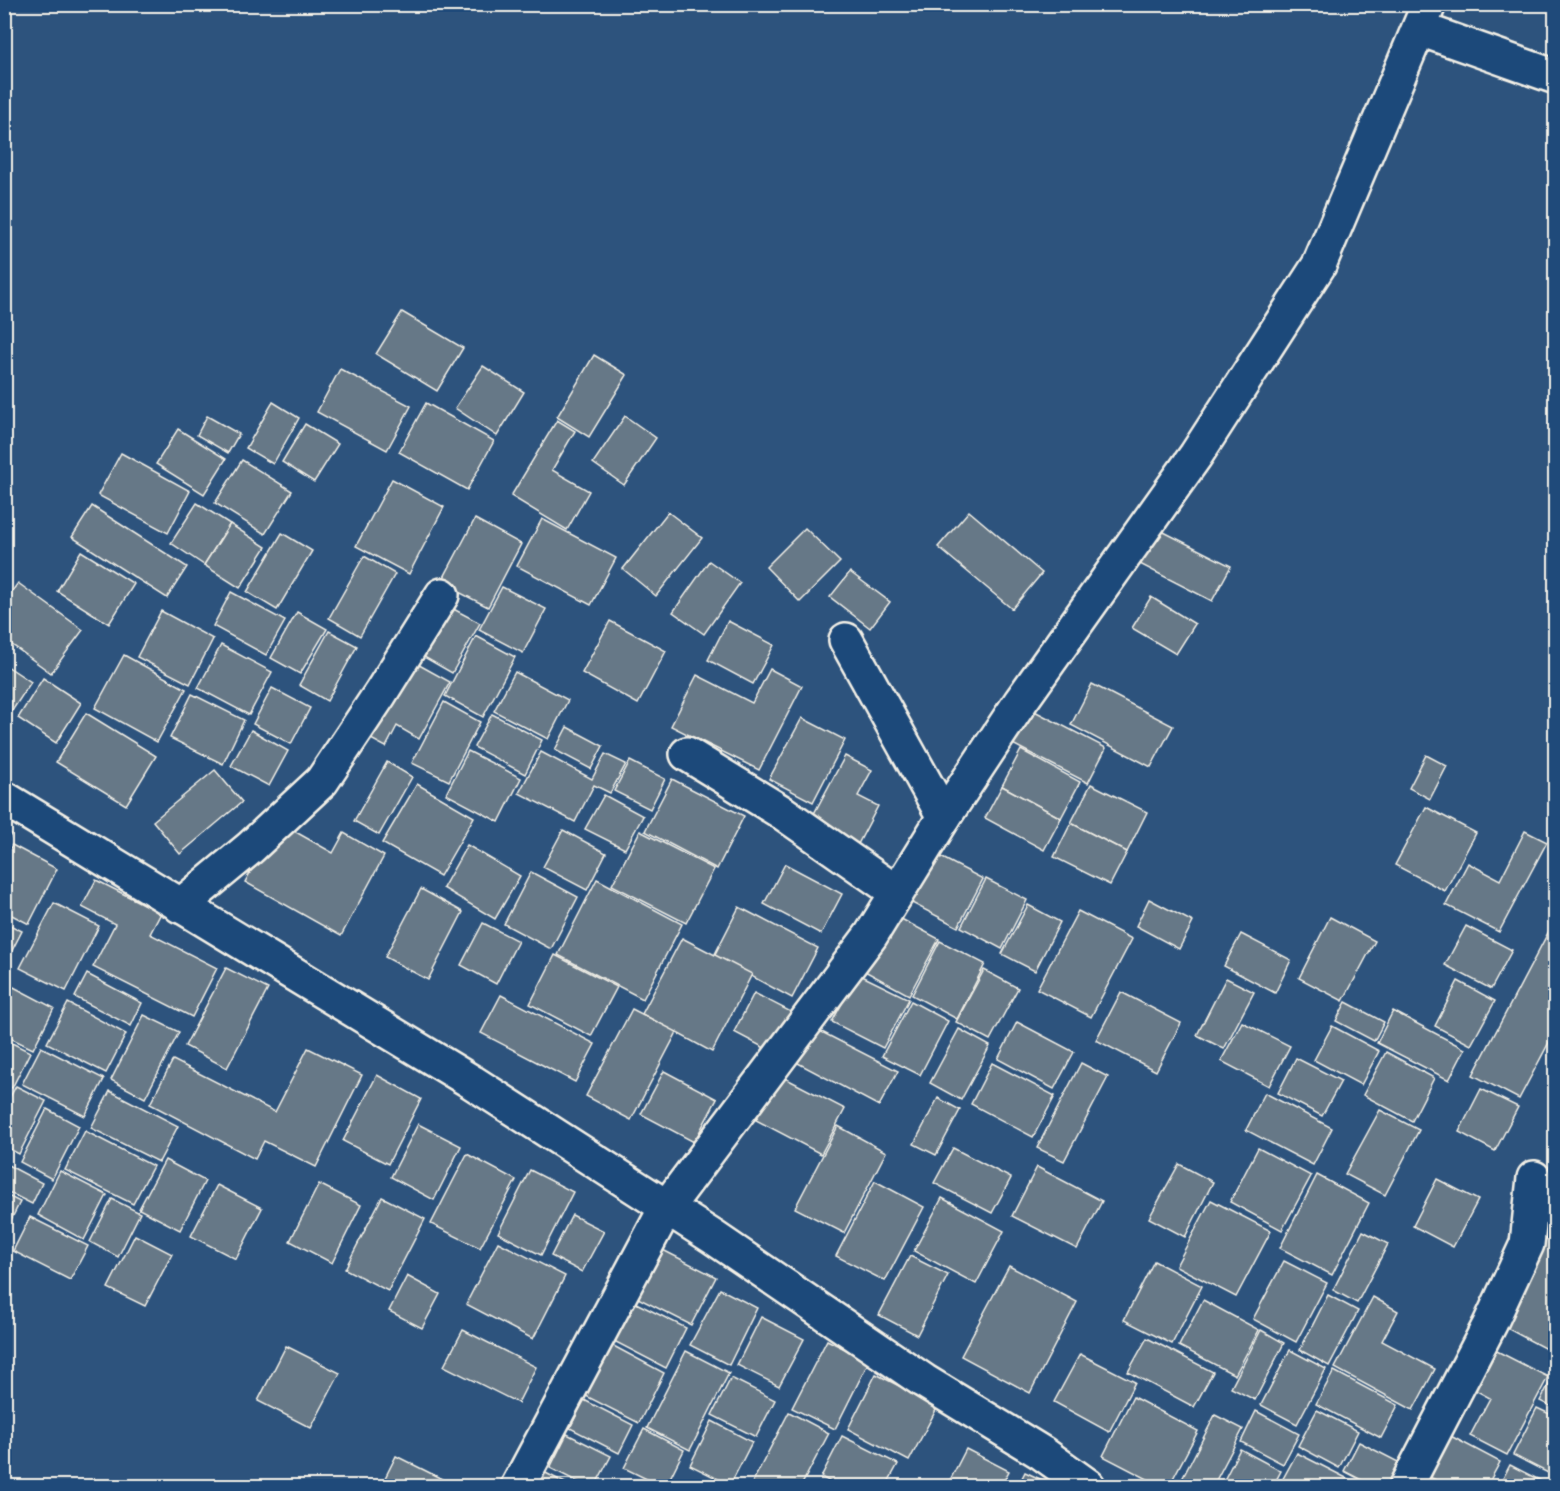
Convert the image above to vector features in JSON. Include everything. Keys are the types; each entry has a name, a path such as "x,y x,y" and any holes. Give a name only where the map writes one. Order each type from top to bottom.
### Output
{"street":[{"path":"518,1486 666,1208 871,934 944,817 1021,701 1196,455 1319,266 1424,16 1556,77"},
{"path":"180,906 250,848 322,781 442,595"},
{"path":"846,640 944,817"},
{"path":"687,754 783,813 896,892"},
{"path":"4,798 472,1082 713,1237 924,1381 1042,1454 1088,1486"},
{"path":"1406,1486 1490,1324 1527,1244 1534,1178"}],"building":[{"path":"402,312 463,348 437,391 376,354"},
{"path":"594,355 627,375 589,437 557,417"},
{"path":"483,366 524,392 497,436 455,408"},
{"path":"340,369 411,406 387,450 317,412"},
{"path":"273,402 299,418 273,464 246,448"},
{"path":"426,403 494,441 467,490 399,452"},
{"path":"207,416 239,434 228,453 197,435"},
{"path":"625,416 656,438 624,485 593,463"},
{"path":"557,420 575,431 552,470 589,491 567,530 511,496"},
{"path":"305,424 338,444 314,482 282,462"},
{"path":"178,429 226,459 204,494 156,464"},
{"path":"121,453 190,491 168,533 98,495"},
{"path":"242,460 292,491 265,534 215,503"},
{"path":"392,479 444,507 409,574 356,546"},
{"path":"197,503 230,524 204,565 171,543"},
{"path":"92,506 187,567 167,598 72,537"},
{"path":"969,511 1042,573 1012,609 938,547"},
{"path":"668,512 702,538 656,596 623,569"},
{"path":"475,519 521,544 488,607 441,583"},
{"path":"542,519 616,558 591,605 517,566"},
{"path":"230,524 266,547 240,588 204,565"},
{"path":"1150,525 1231,566 1212,601 1132,560"},
{"path":"805,528 840,562 800,602 766,567"},
{"path":"282,533 312,551 277,610 247,592"},
{"path":"81,551 134,584 109,624 57,591"},
{"path":"364,556 395,574 360,636 329,618"},
{"path":"709,561 740,583 704,634 673,612"},
{"path":"850,572 890,602 870,628 830,597"},
{"path":"18,583 83,630 51,673 4,639 4,602"},
{"path":"502,587 546,609 523,653 479,630"},
{"path":"231,592 285,621 266,655 213,626"},
{"path":"1151,597 1195,624 1176,654 1132,628"},
{"path":"444,604 480,623 452,673 417,653"},
{"path":"161,611 213,639 190,684 137,657"},
{"path":"297,612 327,629 300,674 271,658"},
{"path":"610,621 666,651 638,704 582,673"},
{"path":"728,621 774,645 753,684 708,660"},
{"path":"329,631 357,646 327,701 299,685"},
{"path":"476,636 515,657 483,717 445,696"},
{"path":"221,645 272,672 249,715 198,688"},
{"path":"124,655 186,689 157,742 95,708"},
{"path":"412,661 450,682 419,739 397,726 386,747 369,738"},
{"path":"4,664 31,682 4,723"},
{"path":"770,669 802,686 759,770 671,726 697,675 752,703"},
{"path":"515,672 568,700 548,739 494,711"},
{"path":"43,678 81,703 56,743 18,718"},
{"path":"1092,684 1173,726 1151,767 1071,725"},
{"path":"272,688 310,708 291,744 253,724"},
{"path":"192,694 244,720 223,764 170,738"},
{"path":"444,702 480,722 449,781 412,763"},
{"path":"1021,704 1106,748 1088,783 1003,739"},
{"path":"86,713 156,756 126,805 56,762"},
{"path":"492,714 542,740 525,774 474,747"},
{"path":"802,718 845,740 813,802 769,779"},
{"path":"567,727 603,746 591,769 555,750"},
{"path":"251,730 288,751 269,786 231,766"},
{"path":"1021,750 1080,782 1061,818 1002,786"},
{"path":"468,751 521,778 499,822 446,794"},
{"path":"541,752 592,779 605,754 626,764 610,793 594,785 575,822 519,793"},
{"path":"1426,755 1447,766 1430,799 1409,788"},
{"path":"845,756 872,770 858,796 878,806 857,846 810,821"},
{"path":"630,761 665,779 650,809 614,791"},
{"path":"387,762 412,777 379,835 354,821"},
{"path":"215,770 242,802 180,854 153,821"},
{"path":"672,779 744,816 717,869 645,831"},
{"path":"417,784 474,817 440,876 382,843"},
{"path":"1091,784 1147,812 1127,852 1071,823"},
{"path":"1002,786 1061,818 1044,850 985,818"},
{"path":"604,795 643,816 625,849 585,829"},
{"path":"1426,807 1476,833 1445,891 1395,865"},
{"path":"278,822 333,853 344,833 384,856 341,936 245,882"},
{"path":"1071,823 1127,852 1110,885 1054,857"},
{"path":"563,830 606,853 587,890 543,867"},
{"path":"4,831 11,834 4,846"},
{"path":"640,831 714,869 686,923 612,885"},
{"path":"1525,831 1547,842 1499,932 1446,905 1468,863 1500,880"},
{"path":"12,845 57,869 29,924 4,911 4,859"},
{"path":"467,845 520,876 495,919 443,888"},
{"path":"931,852 983,879 958,927 906,900"},
{"path":"785,864 842,894 821,934 764,904"},
{"path":"531,872 578,897 551,949 504,924"},
{"path":"597,879 682,924 643,999 558,955"},
{"path":"986,879 1027,900 1002,949 961,927"},
{"path":"96,880 161,913 150,934 217,968 192,1017 93,967 115,924 82,907"},
{"path":"421,889 463,912 428,980 385,957"},
{"path":"1149,899 1193,922 1179,949 1136,926"},
{"path":"54,903 99,926 66,991 20,968"},
{"path":"1028,905 1060,922 1035,971 1002,954"},
{"path":"739,907 818,948 792,998 714,956"},
{"path":"1078,911 1132,939 1091,1017 1037,989"},
{"path":"890,913 939,939 909,995 861,969"},
{"path":"1330,917 1375,941 1343,1001 1299,978"},
{"path":"4,922 22,931 4,966"},
{"path":"483,923 518,941 496,984 461,965"},
{"path":"1466,926 1512,950 1491,989 1445,965"},
{"path":"1549,931 1556,934 1556,1029 1519,1099 1473,1075"},
{"path":"1241,934 1291,960 1275,993 1224,966"},
{"path":"682,938 752,974 712,1052 642,1014"},
{"path":"940,941 985,964 957,1019 912,995"},
{"path":"555,955 617,987 591,1036 530,1004"},
{"path":"226,968 268,989 227,1068 185,1046"},
{"path":"984,970 1018,988 990,1040 956,1022"},
{"path":"87,974 142,1003 131,1026 75,997"},
{"path":"858,974 909,999 883,1048 832,1022"},
{"path":"1226,978 1254,992 1224,1049 1197,1035"},
{"path":"1458,981 1495,1001 1471,1045 1435,1026"},
{"path":"6,983 54,1008 33,1049 4,1035 4,987"},
{"path":"1121,992 1181,1023 1156,1071 1096,1040"},
{"path":"754,993 795,1014 774,1053 734,1032"},
{"path":"501,995 595,1044 575,1082 481,1033"},
{"path":"911,1001 948,1021 920,1075 882,1056"},
{"path":"1346,1002 1384,1022 1374,1041 1336,1021"},
{"path":"68,1003 126,1034 106,1073 47,1043"},
{"path":"632,1009 677,1032 631,1120 586,1096"},
{"path":"1393,1011 1465,1049 1449,1080 1377,1043"},
{"path":"144,1015 179,1032 145,1098 111,1080"},
{"path":"1017,1022 1074,1052 1054,1089 998,1059"},
{"path":"1242,1022 1290,1046 1269,1086 1221,1061"},
{"path":"1332,1026 1379,1051 1361,1085 1314,1060"},
{"path":"812,1027 898,1071 879,1106 794,1061"},
{"path":"959,1029 990,1046 961,1100 930,1083"},
{"path":"4,1039 30,1052 12,1088 4,1084"},
{"path":"41,1047 104,1079 85,1116 22,1084"},
{"path":"308,1048 362,1075 316,1167 264,1141 255,1159 150,1104 173,1060 275,1112"},
{"path":"1386,1052 1434,1078 1412,1121 1363,1095"},
{"path":"1296,1058 1341,1081 1322,1116 1278,1093"},
{"path":"992,1063 1055,1096 1033,1137 971,1104"},
{"path":"1081,1063 1108,1077 1064,1161 1037,1148"},
{"path":"664,1071 717,1099 694,1142 641,1114"},
{"path":"377,1075 421,1099 388,1164 343,1141"},
{"path":"779,1075 845,1109 821,1154 756,1120"},
{"path":"16,1086 46,1101 19,1154 4,1146 4,1108"},
{"path":"1481,1089 1518,1107 1495,1151 1459,1132"},
{"path":"110,1091 178,1126 159,1162 91,1128"},
{"path":"1265,1093 1332,1128 1313,1165 1246,1130"},
{"path":"938,1098 960,1110 936,1155 914,1144"},
{"path":"47,1109 79,1126 52,1179 20,1162"},
{"path":"1380,1110 1419,1130 1385,1195 1345,1174"},
{"path":"418,1124 461,1146 434,1200 391,1177"},
{"path":"838,1126 886,1152 844,1233 795,1208"},
{"path":"85,1131 153,1166 133,1204 65,1170"},
{"path":"953,1148 1011,1178 992,1213 934,1183"},
{"path":"1258,1148 1311,1176 1282,1230 1230,1202"},
{"path":"467,1154 516,1180 480,1248 431,1224"},
{"path":"165,1160 205,1181 180,1230 139,1209"},
{"path":"4,1163 42,1183 32,1204 4,1190"},
{"path":"1179,1164 1213,1182 1185,1237 1149,1218"},
{"path":"1037,1167 1102,1201 1077,1249 1012,1216"},
{"path":"530,1170 573,1192 541,1255 498,1233"},
{"path":"60,1171 107,1195 84,1240 38,1215"},
{"path":"1317,1175 1369,1203 1332,1275 1280,1248"},
{"path":"1437,1179 1478,1200 1453,1247 1413,1226"},
{"path":"875,1181 924,1207 885,1281 836,1256"},
{"path":"319,1184 361,1205 332,1263 290,1241"},
{"path":"217,1185 262,1208 236,1259 191,1236"},
{"path":"4,1194 20,1202 4,1234"},
{"path":"382,1197 425,1219 388,1291 345,1269"},
{"path":"942,1198 1004,1231 976,1284 914,1251"},
{"path":"112,1199 140,1213 118,1257 90,1242"},
{"path":"1211,1200 1271,1231 1236,1297 1176,1266"},
{"path":"572,1215 604,1231 582,1272 551,1256"},
{"path":"30,1217 88,1246 70,1280 13,1251"},
{"path":"1363,1231 1388,1244 1357,1303 1333,1290"},
{"path":"1531,1231 1556,1244 1556,1331 1546,1349 1486,1317"},
{"path":"135,1235 172,1254 145,1306 108,1288"},
{"path":"498,1242 565,1276 533,1339 466,1304"},
{"path":"651,1244 716,1277 691,1325 626,1292"},
{"path":"910,1256 948,1275 917,1335 879,1315"},
{"path":"1154,1261 1202,1286 1172,1344 1124,1320"},
{"path":"1284,1261 1327,1283 1296,1342 1253,1319"},
{"path":"1009,1266 1077,1302 1030,1393 961,1356"},
{"path":"407,1276 440,1294 422,1328 389,1311"},
{"path":"720,1289 757,1308 729,1365 690,1345"},
{"path":"1328,1295 1358,1311 1329,1366 1300,1350"},
{"path":"1373,1297 1398,1311 1382,1341 1435,1369 1413,1410 1335,1368"},
{"path":"1203,1300 1259,1330 1235,1375 1179,1346"},
{"path":"634,1302 686,1328 666,1368 614,1341"},
{"path":"761,1317 804,1339 779,1386 737,1365"},
{"path":"463,1330 536,1367 518,1403 444,1366"},
{"path":"1261,1330 1284,1343 1255,1400 1231,1388"},
{"path":"1147,1338 1213,1372 1194,1407 1128,1372"},
{"path":"827,1340 869,1361 835,1429 792,1408"},
{"path":"608,1343 664,1373 639,1423 582,1394"},
{"path":"1483,1344 1548,1377 1507,1455 1470,1436 1490,1398 1462,1383"},
{"path":"286,1346 340,1373 311,1428 258,1401"},
{"path":"1290,1350 1326,1369 1297,1424 1261,1405"},
{"path":"686,1351 729,1373 690,1450 647,1428"},
{"path":"1080,1354 1135,1382 1109,1432 1054,1402"},
{"path":"1334,1371 1398,1405 1381,1438 1316,1404"},
{"path":"1556,1371 1556,1409 1540,1401"},
{"path":"876,1374 938,1406 909,1461 848,1429"},
{"path":"731,1378 775,1400 756,1437 712,1415"},
{"path":"1133,1397 1198,1431 1169,1486 1161,1486 1103,1456"},
{"path":"584,1400 633,1425 619,1453 570,1428"},
{"path":"1537,1408 1556,1417 1556,1477 1513,1455"},
{"path":"1317,1410 1358,1431 1339,1468 1298,1446"},
{"path":"1256,1411 1299,1434 1283,1464 1241,1442"},
{"path":"789,1412 829,1433 801,1486 751,1485"},
{"path":"1215,1415 1243,1429 1213,1486 1188,1486 1180,1483"},
{"path":"712,1421 752,1442 730,1485 690,1465"},
{"path":"644,1429 684,1450 666,1486 661,1486 624,1468"},
{"path":"1443,1432 1500,1462 1487,1486 1448,1486 1421,1473"},
{"path":"567,1434 611,1456 595,1486 586,1486 550,1468"},
{"path":"842,1436 898,1464 886,1486 838,1486 821,1477"},
{"path":"1359,1442 1408,1467 1398,1486 1373,1486 1344,1471"},
{"path":"966,1449 1009,1471 1001,1486 947,1486"},
{"path":"1240,1449 1281,1471 1273,1486 1221,1486"},
{"path":"1297,1453 1362,1486 1279,1486"},
{"path":"396,1456 456,1486 381,1486"},
{"path":"1510,1465 1551,1486 1499,1486"},
{"path":"536,1468 571,1486 526,1486"},
{"path":"1025,1472 1055,1486 1018,1486"}]}
